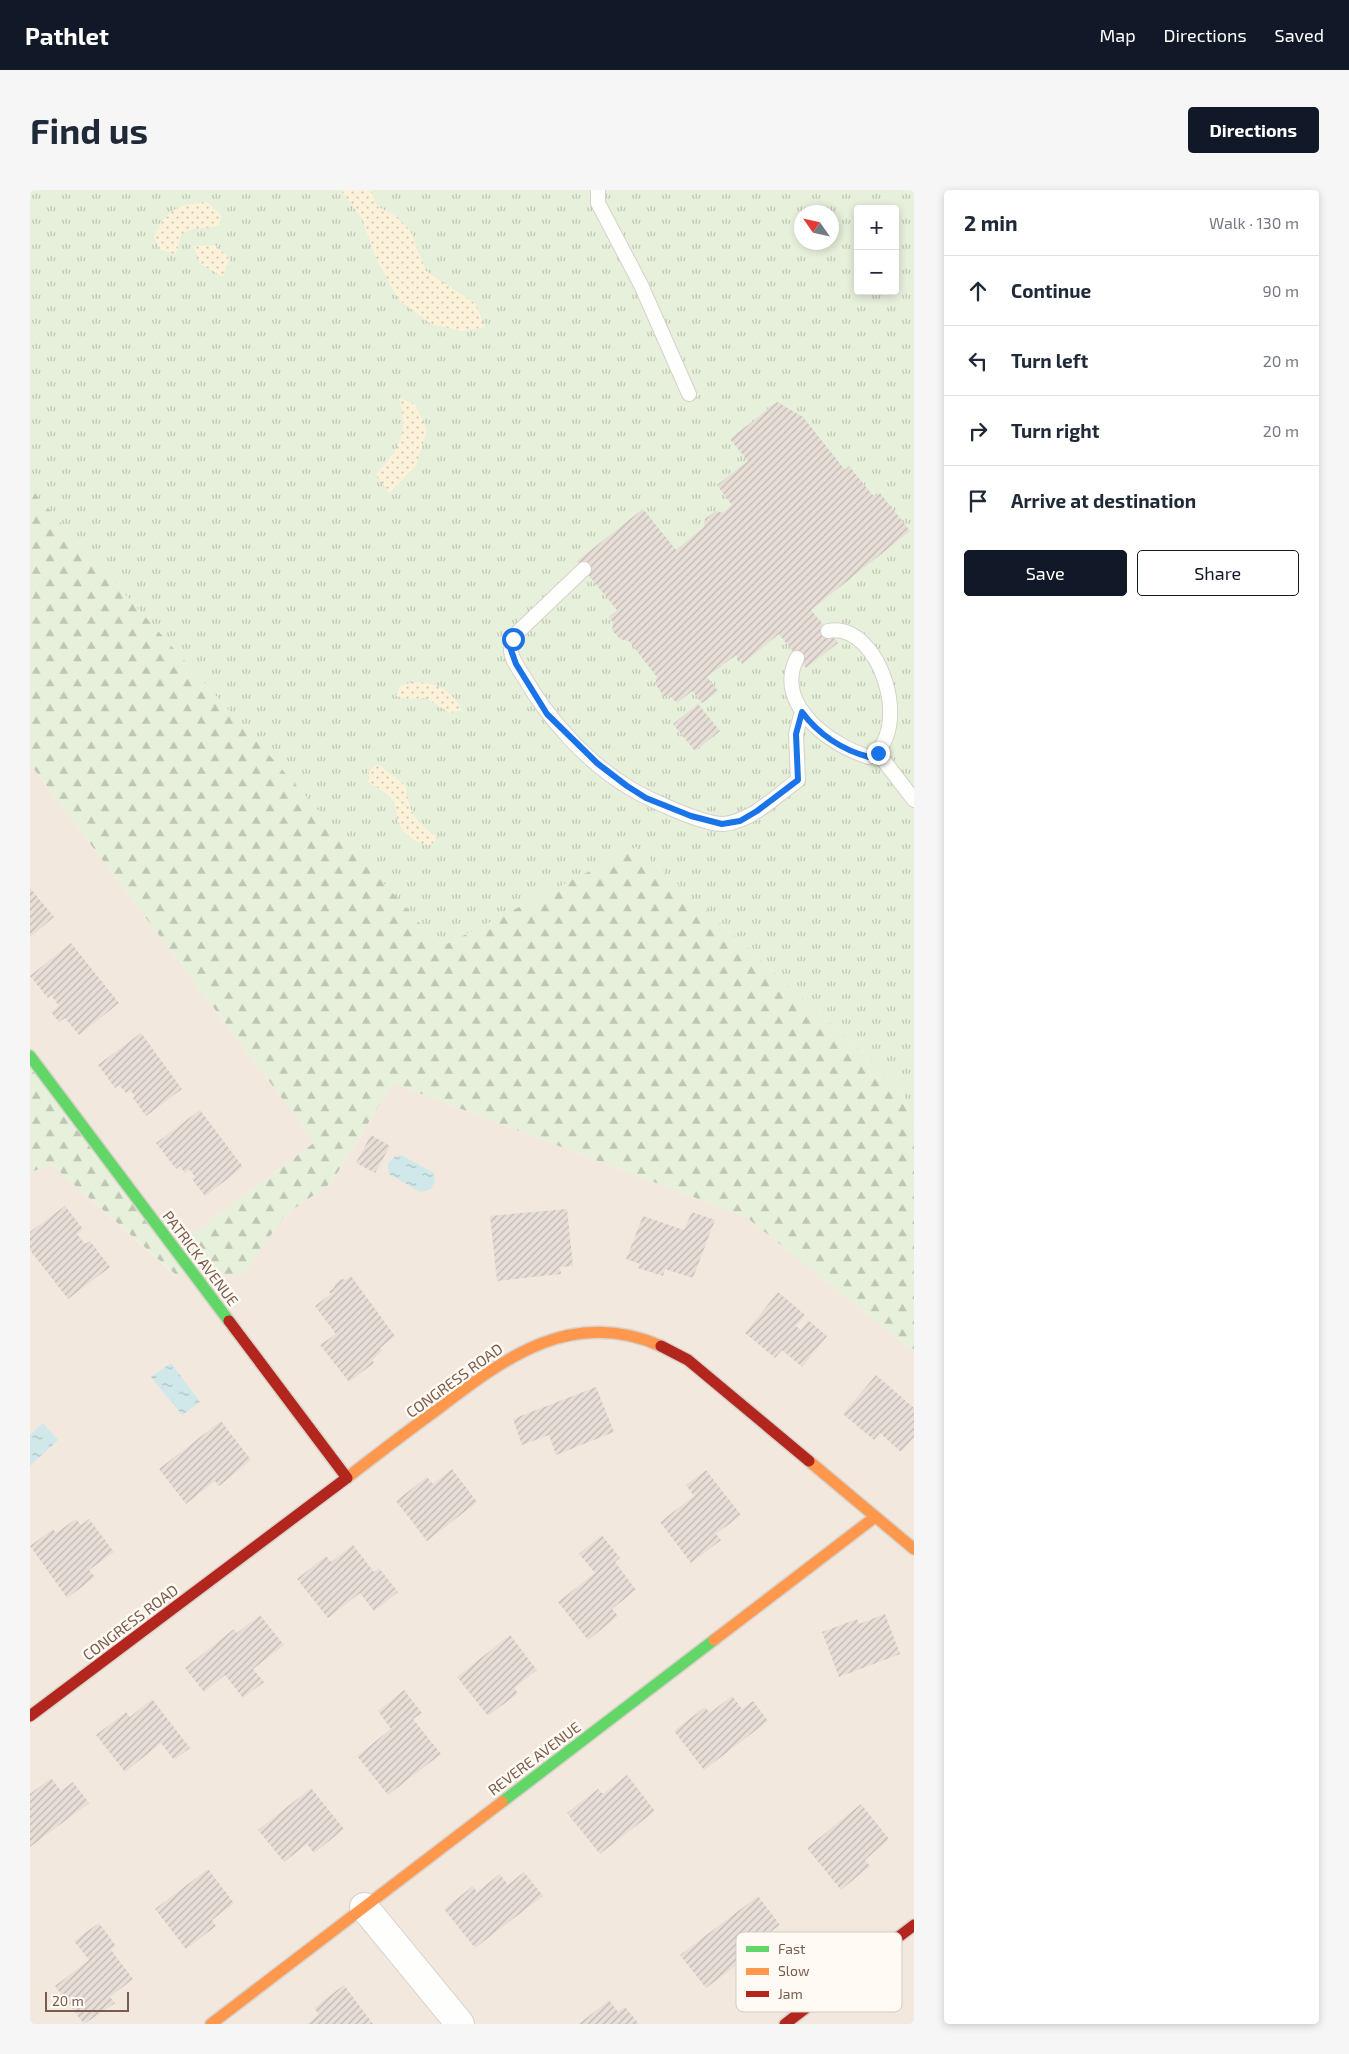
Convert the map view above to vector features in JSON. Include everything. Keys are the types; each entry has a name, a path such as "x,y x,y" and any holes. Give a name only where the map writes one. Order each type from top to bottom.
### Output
{"street":[{"name":"PATRICK AVENUE","path":"30,1056 347,1478"},
{"name":"CONGRESS ROAD","path":"30,1716 493,1367 522,1349 552,1338 584,1333 618,1334 655,1343 688,1360 914,1549"},
{"name":"REVERE AVENUE","path":"211,2024 876,1517"},
{"path":"364,1907 460,2024"},
{"path":"902,1934 914,1925"},
{"path":"785,2024 801,2012"}],"lane":[{"path":"598,190 598,203 641,286 689,394"},
{"path":"584,569 518,632 513,639 511,650 530,688 547,714 597,763 627,786 646,798 707,821 722,824 740,821 757,811 798,780 796,734 802,712"},
{"path":"797,658 793,684 802,712 815,727 839,746 869,757 878,753 889,735 894,716 887,680 875,657 859,638 846,631 828,631"},
{"path":"878,753 914,800"}],"shaded area":[{"path":"30,764 315,1142 174,1248 30,1065"},
{"path":"393,1083 746,1217 914,1351 914,2024 30,2024 30,1172 52,1165 175,1275 243,1274 285,1215 331,1183"}],"green space":[{"path":"30,190 914,190 914,1129 902,1089 637,847 441,948 30,488"},
{"path":"30,488 441,947 637,847 902,1089 914,1129 914,1351 746,1217 393,1083 331,1183 285,1215 243,1274 176,1275 52,1165 30,1172 30,1065 174,1248 315,1142 30,764"}],"sand":[{"path":"341,190 371,190 377,206 397,217 410,230 426,271 476,304 485,327 462,331 431,324 398,299 376,258 362,219"},
{"path":"207,202 222,216 219,226 196,229 181,235 176,254 161,250 154,237 169,214 180,207"},
{"path":"215,245 230,259 223,277 199,263 194,246"},
{"path":"399,398 415,404 427,430 416,466 389,493 376,475 391,456 400,440 403,421"},
{"path":"413,682 436,685 442,688 452,696 462,710 450,713 426,698 408,699 396,696 400,686"},
{"path":"378,764 405,785 414,816 423,826 438,837 431,845 414,840 405,833 399,823 391,798 368,782 369,771"}],"water":[{"path":"401,1155 434,1173 435,1181 431,1189 420,1192 389,1174 388,1164 394,1157"},
{"path":"171,1363 200,1402 182,1415 151,1377"},
{"path":"43,1423 58,1440 30,1466 30,1435"}],"building":[{"path":"777,402 803,417 845,470 849,466 874,497 880,493 910,531 811,610 838,643 806,668 779,634 742,664 736,655 707,677 718,691 702,703 692,691 677,703 671,697 664,696 655,684 657,677 629,641 620,639 612,630 613,622 609,617 617,610 577,561 643,509 676,550 704,527 705,519 716,511 723,513 732,505 717,485 748,461 730,439"},
{"path":"698,704 720,731 695,751 673,724"},
{"path":"30,888 54,917 30,937"},
{"path":"71,943 119,1003 79,1035 65,1018 59,1022 51,1012 59,1006 51,995 48,998 30,976"},
{"path":"141,1033 182,1089 146,1116 133,1098 135,1096 130,1090 126,1093 119,1085 115,1088 98,1065"},
{"path":"200,1110 243,1167 205,1196 192,1179 195,1177 189,1169 185,1173 180,1166 176,1169 156,1143"},
{"path":"371,1135 390,1146 375,1173 356,1163"},
{"path":"65,1206 83,1229 77,1234 85,1244 90,1241 110,1267 68,1299 30,1250 30,1232"},
{"path":"567,1209 573,1266 560,1267 561,1274 497,1281 490,1216"},
{"path":"692,1212 715,1220 693,1278 665,1269 663,1276 638,1268 640,1264 626,1259 643,1216 684,1230"},
{"path":"351,1276 395,1336 380,1348 382,1351 372,1360 374,1363 349,1382 320,1345 336,1334 315,1306 331,1294 329,1292 341,1279 346,1280"},
{"path":"778,1292 805,1315 796,1326 801,1330 808,1320 827,1336 802,1367 782,1350 775,1358 745,1333"},
{"path":"876,1375 914,1408 914,1437 901,1452 880,1433 874,1440 843,1414"},
{"path":"596,1387 614,1432 556,1455 549,1435 522,1445 513,1419"},
{"path":"221,1421 251,1460 219,1486 215,1481 186,1504 159,1469"},
{"path":"452,1469 477,1502 427,1541 396,1501 427,1477 433,1484"},
{"path":"706,1470 741,1515 716,1534 721,1540 691,1563 660,1522 694,1496 686,1485"},
{"path":"76,1519 81,1525 89,1519 114,1552 89,1570 95,1577 67,1598 30,1546 53,1529 56,1533"},
{"path":"602,1535 620,1558 615,1562 636,1590 612,1609 618,1616 588,1640 558,1602 595,1573 579,1554"},
{"path":"353,1545 374,1572 379,1568 398,1592 374,1611 360,1593 328,1618 297,1579 326,1556 331,1562"},
{"path":"885,1614 900,1654 839,1677 822,1632 857,1619 859,1624"},
{"path":"260,1615 284,1645 253,1669 264,1682 243,1698 225,1675 204,1692 185,1668 234,1629 237,1633"},
{"path":"510,1635 537,1670 514,1688 518,1693 488,1716 457,1677"},
{"path":"404,1690 422,1713 413,1719 441,1754 388,1795 357,1756 391,1729 378,1711"},
{"path":"732,1696 742,1709 753,1701 768,1721 704,1770 674,1731 705,1707 710,1713"},
{"path":"152,1699 190,1748 174,1760 161,1743 125,1772 96,1735 126,1712 130,1717"},
{"path":"627,1775 655,1811 600,1854 567,1813 598,1789 603,1794"},
{"path":"51,1778 61,1791 73,1782 89,1803 30,1847 30,1794"},
{"path":"311,1788 344,1829 314,1853 307,1844 284,1862 258,1830"},
{"path":"861,1804 889,1839 865,1860 870,1866 841,1890 807,1848"},
{"path":"208,1869 234,1903 212,1920 216,1926 186,1949 155,1909"},
{"path":"524,1872 543,1896 475,1948 444,1909 473,1886 477,1892 500,1874 508,1885"},
{"path":"758,1896 780,1925 770,1932 736,1932 736,1966 706,1988 680,1955"},
{"path":"99,1923 116,1946 111,1950 133,1979 110,1997 115,2003 84,2024 55,1986 89,1960 74,1941"},
{"path":"344,1985 373,2024 307,2024 319,2014 314,2008"},
{"path":"609,2000 618,2012 625,2007 639,2024 579,2024"}],"traffic: fast":[{"path":"30,1056 229,1321"},
{"path":"502,1802 714,1640"}],"traffic: slow":[{"path":"344,1480 489,1372 515,1356 542,1343 569,1335 598,1332 629,1335 661,1346"},
{"path":"809,1461 914,1549"},
{"path":"714,1640 875,1517"},
{"path":"211,2024 502,1802"}],"traffic: jam":[{"path":"229,1321 347,1478"},
{"path":"661,1346 688,1360 809,1461"},
{"path":"30,1716 344,1480"},
{"path":"902,1934 914,1925"},
{"path":"785,2024 801,2012"}],"route":[{"path":"513,639 511,650 516,664 547,714 597,763 646,798 707,821 722,824 740,821 757,811 798,780 796,734 802,712 822,734 839,746 853,753 869,757 878,753"}]}
